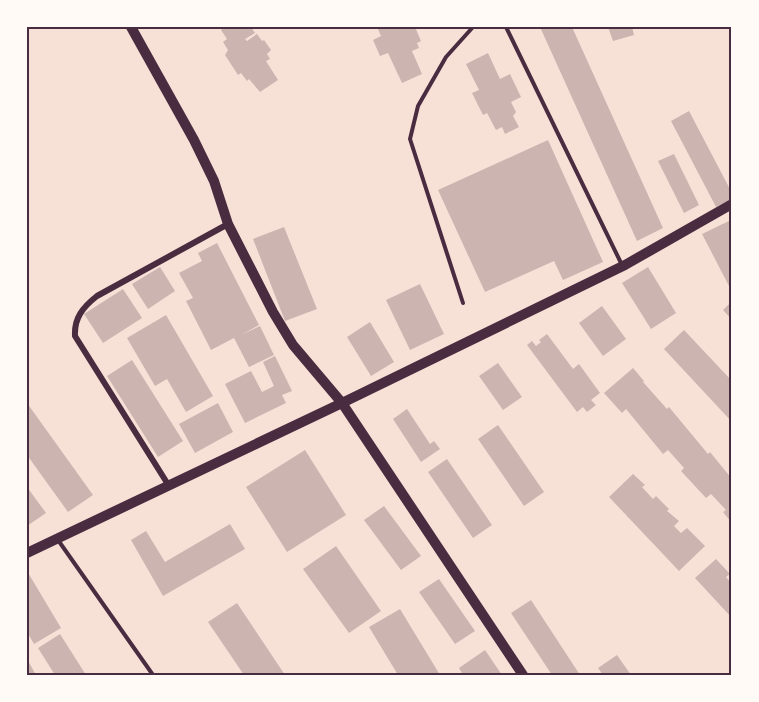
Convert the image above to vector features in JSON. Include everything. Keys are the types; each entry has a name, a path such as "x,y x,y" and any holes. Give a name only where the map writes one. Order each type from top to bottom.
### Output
{"street":[{"path":"131,27 194,140 214,181 228,224 255,280 293,345 342,403 523,675"},
{"path":"27,554 622,266 732,204"},
{"path":"169,486 75,336 75,324 85,306 97,296 228,224"}],"lane":[{"path":"463,303 410,139 418,106 446,57 473,27"},
{"path":"506,27 622,266"},
{"path":"57,539 153,675"}],"building":[{"path":"224,27 251,27 255,33 245,39 247,41 257,34 262,41 264,40 271,50 267,54 270,59 266,61 278,80 260,92 249,79 247,81 241,73 238,75 225,55 228,50 223,42 227,39 221,30"},
{"path":"377,27 415,27 421,41 417,43 419,48 412,51 422,74 402,83 388,53 380,56 373,40 381,36"},
{"path":"540,27 572,27 663,228 637,241"},
{"path":"608,27 632,27 634,35 613,41"},
{"path":"488,53 500,79 510,74 521,97 511,102 516,112 513,116 519,127 505,134 502,127 496,130 487,113 483,115 472,93 479,90 466,64"},
{"path":"689,111 732,193 732,199 716,207 671,121"},
{"path":"548,140 603,262 563,280 554,261 485,292 438,190"},
{"path":"674,154 699,205 684,213 658,161"},
{"path":"731,220 732,285 729,286 702,234"},
{"path":"284,227 317,309 285,321 253,239"},
{"path":"217,243 259,325 243,334 260,326 274,355 249,367 234,338 211,350 186,301 193,298 179,273 202,261 198,253"},
{"path":"160,267 175,291 148,309 132,284"},
{"path":"648,267 676,313 651,329 622,283"},
{"path":"420,284 444,334 410,350 386,300"},
{"path":"123,289 142,318 103,343 84,314"},
{"path":"732,301 732,320 723,310"},
{"path":"602,306 626,339 603,356 579,323"},
{"path":"166,315 213,396 186,412 167,379 155,386 127,338"},
{"path":"370,322 394,362 371,376 347,337"},
{"path":"684,330 732,381 732,422 664,349"},
{"path":"547,334 573,369 579,364 600,393 591,400 596,405 587,412 583,407 577,412 527,345 532,341 536,346 541,342 539,340"},
{"path":"275,356 292,391 282,395 286,403 245,423 225,384 251,371 262,392 274,386 263,362"},
{"path":"132,360 183,441 158,457 107,376"},
{"path":"498,363 522,397 503,410 479,376"},
{"path":"633,368 667,409 669,407 732,479 732,523 723,512 726,510 711,494 706,498 681,471 684,468 668,450 663,454 626,409 622,413 604,393"},
{"path":"27,403 93,495 68,512 27,455"},
{"path":"218,403 233,432 195,453 179,424"},
{"path":"407,409 430,444 434,441 440,449 421,462 393,419"},
{"path":"498,425 544,492 524,506 478,439"},
{"path":"305,450 346,515 287,552 246,487"},
{"path":"447,459 492,525 473,538 428,472"},
{"path":"633,474 645,485 642,487 653,499 656,496 669,509 667,511 679,521 674,526 681,533 687,528 705,546 679,571 609,497"},
{"path":"27,487 46,513 27,526"},
{"path":"384,506 421,556 401,570 364,520"},
{"path":"230,524 245,549 163,596 131,540 146,531 165,562"},
{"path":"336,546 381,611 349,633 303,569"},
{"path":"716,559 730,574 726,577 732,584 732,618 695,578"},
{"path":"27,571 61,628 34,644 27,632"},
{"path":"439,579 475,631 455,644 419,592"},
{"path":"531,600 580,675 552,675 511,613"},
{"path":"237,603 285,675 244,675 208,622"},
{"path":"400,609 440,675 398,675 369,627"},
{"path":"60,634 86,675 55,675 38,648"},
{"path":"485,650 502,675 463,675 459,668"},
{"path":"617,655 631,675 603,675 598,668"},
{"path":"27,659 36,675 27,675"}]}
